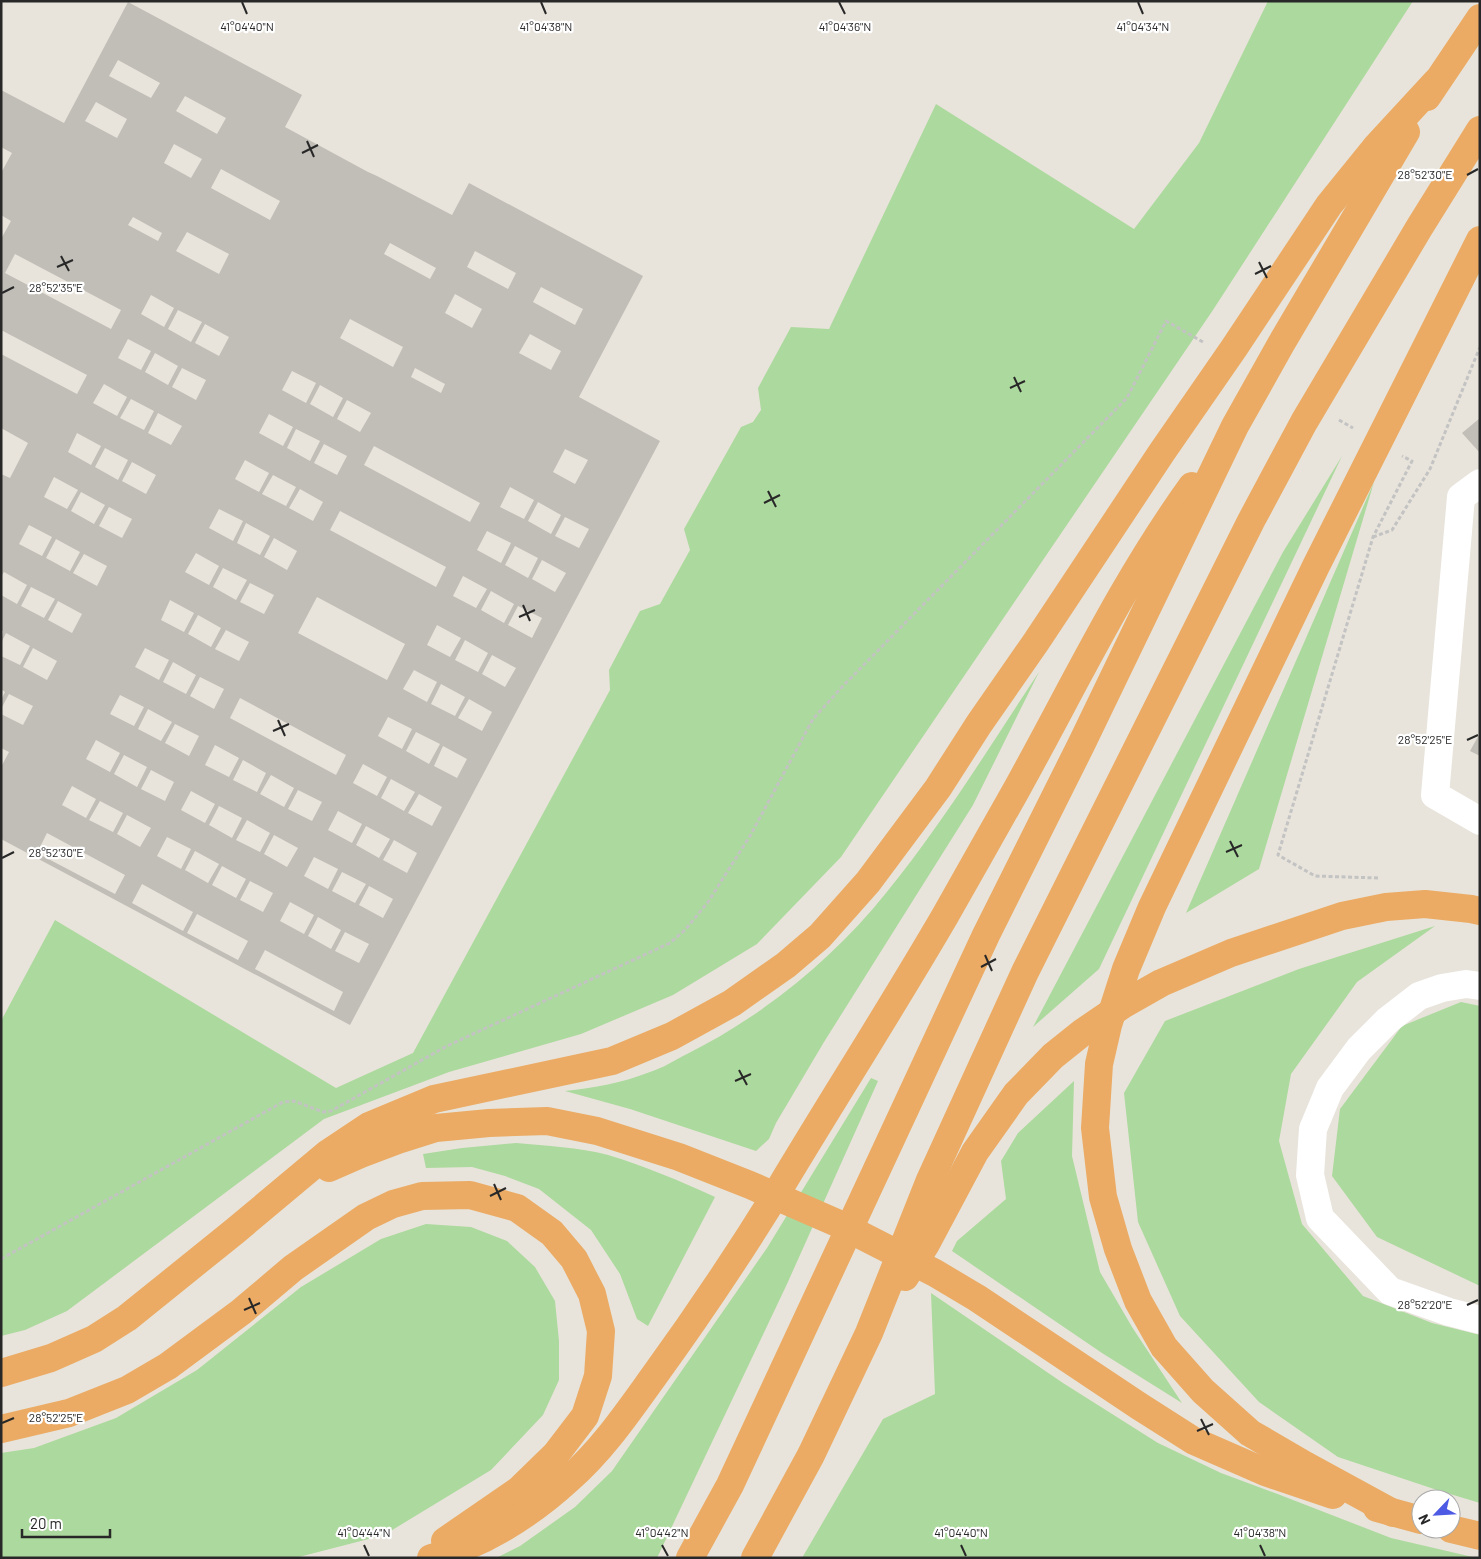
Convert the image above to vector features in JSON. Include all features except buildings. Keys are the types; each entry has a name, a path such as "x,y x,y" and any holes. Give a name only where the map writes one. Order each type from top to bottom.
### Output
{"highway":[{"path":"690,1558 730,1485 986,935 1081,745 1235,426 1291,327 1436,82 1480,18"},
{"path":"1,1373 60,1354 94,1339 127,1318 327,1154 369,1126 434,1099 612,1062 672,1036 732,1003 786,965 820,936 868,882 938,788 979,724 1329,205 1376,146 1436,82"},
{"path":"755,1558 811,1455 869,1333 930,1180 1025,972 1246,530 1304,422 1418,228 1480,130"},
{"path":"1393,1512 1250,1433 1203,1391 1164,1347 1138,1301 1118,1250 1103,1197 1095,1128 1099,1064 1108,1025 1126,969 1152,907 1316,566 1480,240"},
{"path":"431,1558 462,1549 497,1532 532,1509 569,1479 606,1442 699,1314 753,1231 944,918 1024,776 1116,606 1167,520 1235,426"},
{"path":"869,1333 926,1244 975,1152 1016,1094 1053,1056 1090,1027 1124,1004 1161,983 1231,953 1342,916 1386,907 1425,904 1480,911"},
{"path":"288,1186 361,1154 436,1128 489,1122 547,1121 597,1130 679,1157 750,1185 837,1223 935,1273 977,1298 1194,1441 1265,1472 1411,1517"},
{"path":"1,1428 69,1413 127,1390 168,1366 333,1239 366,1217 393,1204 422,1196 470,1195 517,1208 552,1233 574,1259 592,1294 601,1331 598,1376 585,1416 556,1454 519,1490 419,1558"},
{"path":"1461,1531 1480,1536"}],"street":[{"path":"1480,483 1461,498 1435,795 1480,821"},
{"path":"1480,986 1466,984 1442,988 1419,996 1388,1020 1359,1049 1330,1088 1313,1129 1310,1175 1320,1218 1390,1291 1449,1312 1480,1320"}],"path":[{"path":"1,1259 283,1102 294,1102 322,1112 331,1111 448,1046 670,943 685,930 708,902 750,836 813,719 842,687 1127,398 1166,321"},
{"path":"1372,538 1392,530 1430,468 1480,347"},
{"path":"1385,878 1315,876 1278,855 1372,538 1412,461"}],"green space":[{"path":"1268,1 1413,1 1213,310 841,857 757,944 673,995 581,1034 449,1072 324,1119 67,1311 25,1330 1,1336 1,1021 55,920 336,1088 413,1053 610,690 609,670 640,611 660,604 690,550 684,529 741,427 753,422 761,410 758,388 791,327 829,329 936,104 1134,229 1199,143"},
{"path":"1342,456 1099,969 1033,1027 1283,552"},
{"path":"1374,482 1259,869 1186,913"},
{"path":"1039,672 973,805 824,1042 776,1123 769,1139 756,1151 630,1109 565,1091 618,1082 664,1066 743,1022 769,1004 820,963 865,917 907,866 966,784"},
{"path":"1435,926 1357,982 1291,1074 1279,1141 1302,1224 1363,1296 1432,1323 1480,1335 1480,1503 1461,1497 1461,1489 1434,1489 1338,1457 1259,1402 1180,1316 1138,1222 1124,1093 1165,1021 1299,969"},
{"path":"1461,1002 1480,1006 1480,1286 1377,1237 1332,1176 1340,1109 1402,1026"},
{"path":"871,1078 878,1081 787,1284 657,1558 496,1558 520,1546 575,1507 612,1471 767,1248"},
{"path":"1074,1081 1072,1156 1100,1272 1132,1327 1182,1403 1102,1353 952,1251 957,1241 1006,1199 1001,1161 1018,1133"},
{"path":"516,1143 597,1152 662,1174 715,1197 648,1326 637,1319 620,1274 591,1230 539,1189 505,1176 472,1167 426,1168 423,1154"},
{"path":"426,1224 471,1227 507,1241 535,1267 555,1301 559,1341 559,1380 543,1415 491,1470 384,1535 295,1558 1,1557 1,1453 34,1448 116,1418 197,1370 301,1287 381,1239"},
{"path":"931,1293 1063,1383 1158,1443 1221,1473 1391,1538 1477,1558 802,1558 883,1419 935,1394"}]}
